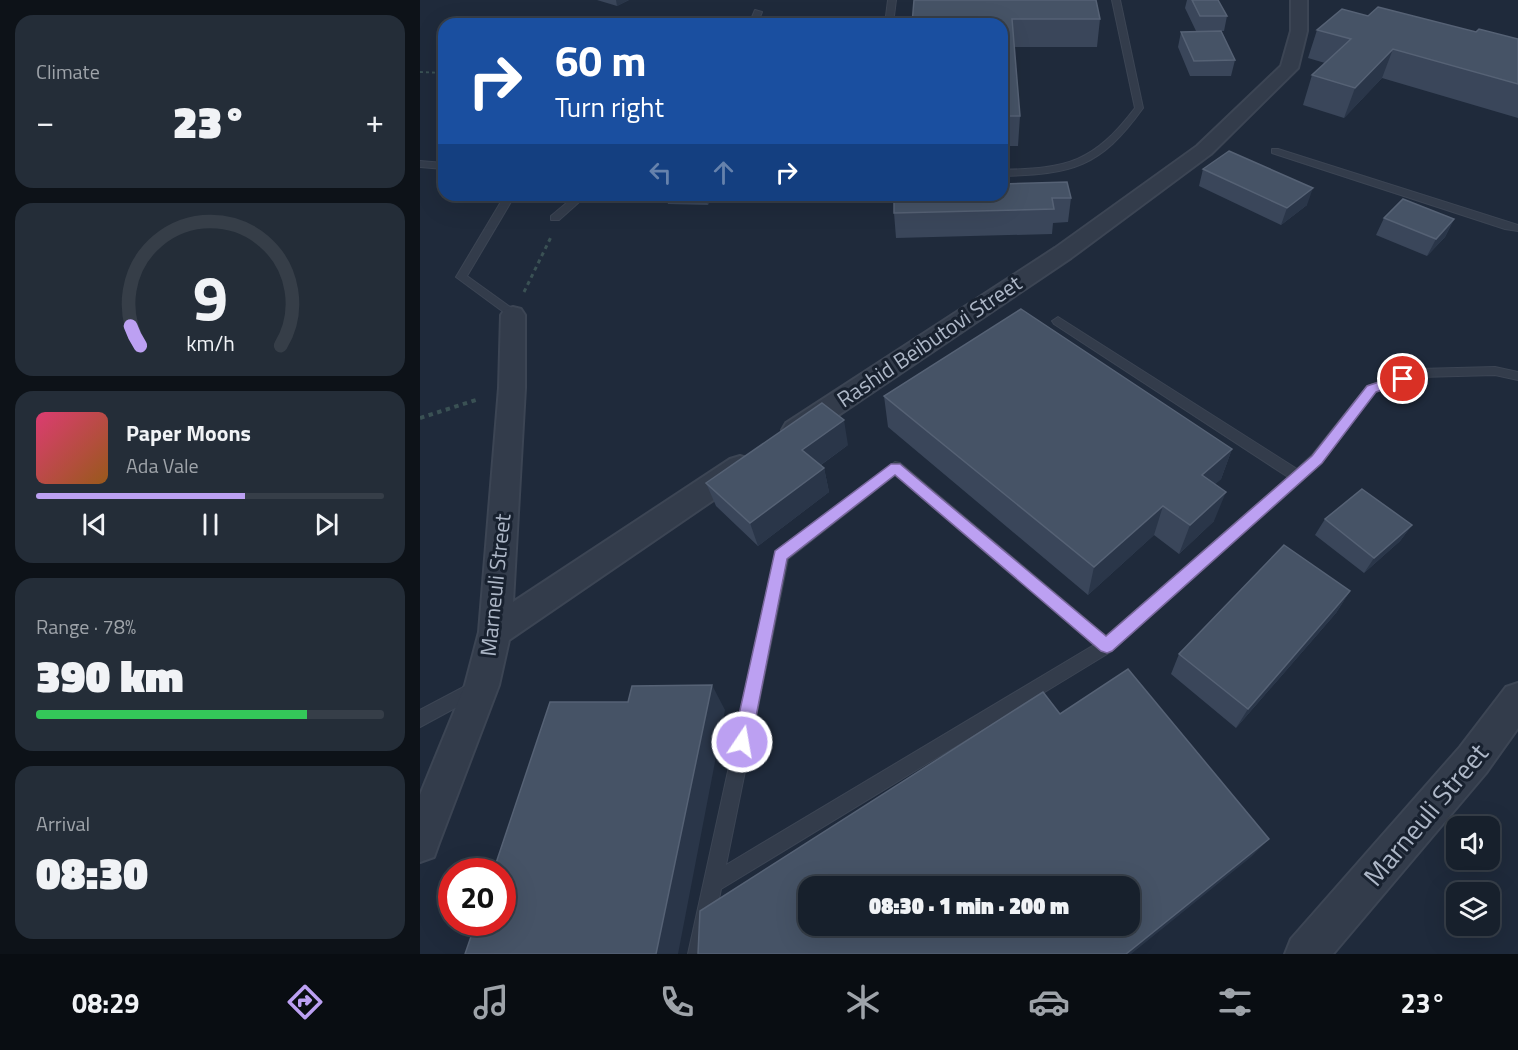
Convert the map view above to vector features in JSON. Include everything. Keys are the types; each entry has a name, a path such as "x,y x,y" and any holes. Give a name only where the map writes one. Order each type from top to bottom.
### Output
{"street":[{"name":"Rashid Beibutovi Street","path":"495,632 1063,253 1204,150 1289,68 1299,31 1299,0"},
{"name":"Marneuli Street","path":"420,843 482,685 495,632 512,388 513,315"},
{"name":"Marneuli Street","path":"1306,954 1473,760 1518,699"}],"lane":[{"path":"890,18 892,0"},
{"path":"1008,173 1043,172 1080,163 1124,128 1139,108 1116,0"},
{"path":"756,18 758,12"},
{"path":"1275,151 1518,228"},
{"path":"420,164 438,166"},
{"path":"506,201 461,277 513,315"},
{"path":"555,218 575,201"},
{"path":"1058,321 1298,477"},
{"path":"713,883 1107,646 1317,459 1371,389 1419,373 1495,371 1518,376"},
{"path":"698,954 781,556 896,467 1107,646"},
{"path":"420,719 482,685"}],"path":[{"path":"420,72 438,73"},
{"path":"513,315 551,238 555,218"},
{"path":"420,418 512,388"}],"building":[{"path":"914,0 1096,0 1100,19 1012,19 1020,116 1008,116 1008,18 912,18"},
{"path":"1192,0 1218,0 1227,16 1200,16"},
{"path":"1378,7 1476,32 1479,29 1518,39 1518,84 1393,49 1355,88 1312,75 1351,39 1317,30 1342,9 1368,16"},
{"path":"1221,31 1235,60 1194,61 1181,32"},
{"path":"1229,151 1313,188 1287,208 1203,169"},
{"path":"1067,182 1071,198 1052,198 1054,209 894,213 894,201 1008,201 1008,184"},
{"path":"1403,199 1454,219 1436,239 1384,218"},
{"path":"1021,309 1232,449 1202,475 1226,492 1190,525 1163,506 1094,567 884,396"},
{"path":"822,403 844,420 802,450 824,468 750,523 706,483"},
{"path":"1362,489 1412,525 1374,558 1325,519"},
{"path":"1284,545 1350,591 1248,709 1179,654"},
{"path":"1128,669 1269,839 1126,954 698,954 700,911 1043,692 1060,714"},
{"path":"712,685 656,954 465,954 471,936 516,936 516,858 498,858 550,702 628,702 632,686"}],"route":[{"path":"742,742 781,556 896,467 1107,646 1317,459 1371,389 1403,379"}]}
